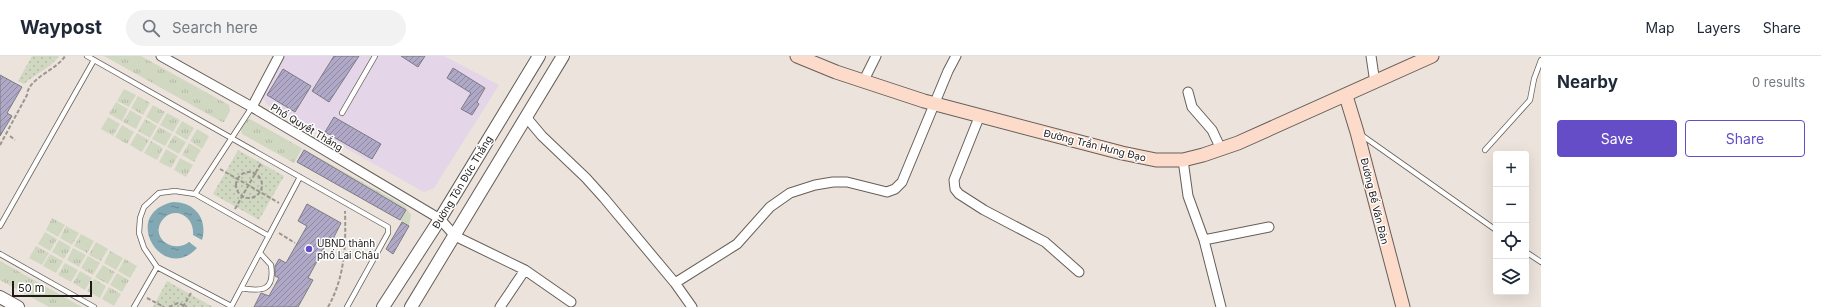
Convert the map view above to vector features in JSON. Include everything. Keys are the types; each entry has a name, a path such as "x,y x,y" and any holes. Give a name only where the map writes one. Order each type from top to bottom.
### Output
{"main road":[{"name":"Đường Trần Hưng Đạo","path":"797,56 863,82 934,104 1122,153 1156,160 1184,160 1238,143 1375,83 1432,56"},
{"name":"Đường Bế Văn Đàn","path":"1346,96 1357,132 1402,307"}],"street":[{"name":"Phố Quyết Thắng","path":"161,56 252,107 440,219 455,236"},
{"path":"252,107 278,56"},
{"name":"Đường Tôn Đức Thắng","path":"383,307 440,219 539,56"},
{"path":"411,307 562,56"},
{"path":"863,82 876,56"},
{"path":"675,283 732,247 770,207 790,193 815,184 832,182 847,182 887,192 895,190 902,182 948,71 956,56"},
{"path":"1371,56 1375,83"},
{"path":"1188,92 1192,107 1212,130 1220,149"},
{"path":"980,115 954,180 955,190 984,210 1046,242 1079,272"},
{"path":"526,117 542,136 586,178 604,198 675,283 692,307"},
{"path":"1184,160 1188,196 1204,240 1221,307"},
{"path":"1204,240 1269,227"},
{"path":"455,236 525,270 571,302"},
{"path":"500,307 525,270"},
{"path":"0,297 18,307"}],"lane":[{"path":"87,56 388,227 389,230 347,307"},
{"path":"342,113 375,56"},
{"path":"0,226 94,60"},
{"path":"1485,150 1530,100 1534,79 1541,60"},
{"path":"195,194 252,107"},
{"path":"1357,132 1493,228"},
{"path":"269,236 195,194 175,191 159,193 144,207 140,218 139,233 144,248 156,267 231,307 285,207 300,177"},
{"path":"241,288 260,291 267,287 270,280 270,265 260,253"},
{"path":"0,254 94,307"},
{"path":"1529,254 1541,262"},
{"path":"134,307 156,267"}],"path":[{"path":"0,145 27,95 30,86 58,65 65,56"},
{"path":"10,136 15,140"},
{"path":"232,214 265,156"},
{"path":"214,165 285,207"},
{"path":"244,173 255,174 260,180 261,185 259,191 250,197 243,196 237,189 237,179 244,173"},
{"path":"328,307 335,296 343,269 346,230 344,202"},
{"path":"273,229 295,243"},
{"path":"184,306 194,287"},
{"path":"141,294 164,307"},
{"path":"169,307 176,303 187,307"}],"shaded area":[{"path":"285,56 444,56 499,85 434,188 424,192 267,104 261,95"}],"green space":[{"path":"32,56 59,56 56,60 24,84 18,81"},
{"path":"104,56 141,56 229,105 230,111 224,122 222,122"},
{"path":"124,89 136,95 129,107 117,101"},
{"path":"138,96 150,103 143,115 131,108"},
{"path":"116,102 128,109 122,121 109,114"},
{"path":"153,105 165,112 158,124 146,117"},
{"path":"130,110 142,117 136,129 123,122"},
{"path":"167,113 180,120 173,132 160,125"},
{"path":"108,117 120,124 113,136 101,129"},
{"path":"145,119 157,126 150,138 138,131"},
{"path":"248,119 405,206 411,215 409,226 400,220 406,210 302,149 294,163 242,134 241,129"},
{"path":"182,121 194,128 187,140 175,133"},
{"path":"122,125 134,132 127,144 115,137"},
{"path":"159,127 172,134 165,146 152,139"},
{"path":"197,129 209,136 202,149 190,141"},
{"path":"137,133 149,140 142,152 130,145"},
{"path":"174,135 186,142 179,154 167,147"},
{"path":"151,141 163,148 157,160 144,153"},
{"path":"189,143 201,150 194,162 182,155"},
{"path":"166,149 178,156 171,168 159,162"},
{"path":"238,150 284,176 259,220 213,194"},
{"path":"180,158 193,165 186,177 174,170"},
{"path":"52,218 65,225 58,237 46,230"},
{"path":"66,226 79,233 72,245 60,238"},
{"path":"45,232 57,239 50,251 38,244"},
{"path":"81,234 94,241 87,253 74,246"},
{"path":"59,240 71,247 64,259 52,252"},
{"path":"96,242 108,249 101,261 89,255"},
{"path":"36,246 49,253 42,265 29,258"},
{"path":"73,248 86,255 79,267 67,260"},
{"path":"110,251 123,258 116,270 104,263"},
{"path":"50,254 63,261 56,273 43,266"},
{"path":"88,256 100,263 93,275 81,268"},
{"path":"125,259 137,266 130,278 118,271"},
{"path":"0,261 82,307 49,307 0,280"},
{"path":"65,263 78,270 71,282 58,275"},
{"path":"103,265 115,272 108,284 95,277"},
{"path":"80,271 92,278 85,290 73,283"},
{"path":"117,273 129,280 122,292 110,285"},
{"path":"94,279 106,286 100,298 87,291"},
{"path":"167,281 213,307 153,307"},
{"path":"109,287 121,294 114,306 102,299"}],"water":[{"path":"173,202 188,205 193,208 198,213 203,225 202,240 193,235 193,228 190,222 187,217 182,214 171,214 161,222 159,234 166,243 177,246 189,242 197,248 184,257 171,258 160,253 152,243 148,232 149,219 157,209"}],"building":[{"path":"334,56 359,56 329,102 312,91"},
{"path":"401,56 425,56 418,67"},
{"path":"453,68 485,88 477,102 479,104 472,115 461,109 471,93 447,78"},
{"path":"283,69 311,86 295,112 267,95"},
{"path":"0,75 22,87 7,113 12,116 0,136"},
{"path":"334,117 381,144 372,159 325,132"},
{"path":"304,150 406,210 400,220 297,162"},
{"name":"UBND thành phố Lai Châu","path":"307,204 341,223 333,239 330,237 308,278 313,280 298,307 254,307 261,293 269,296 279,278 275,276 275,266 279,259 286,263 307,226 298,221"},
{"path":"402,222 409,226 393,254 386,249"}],"place":[{"name":"UBND thành phố Lai Châu","path":"309,249"}]}
